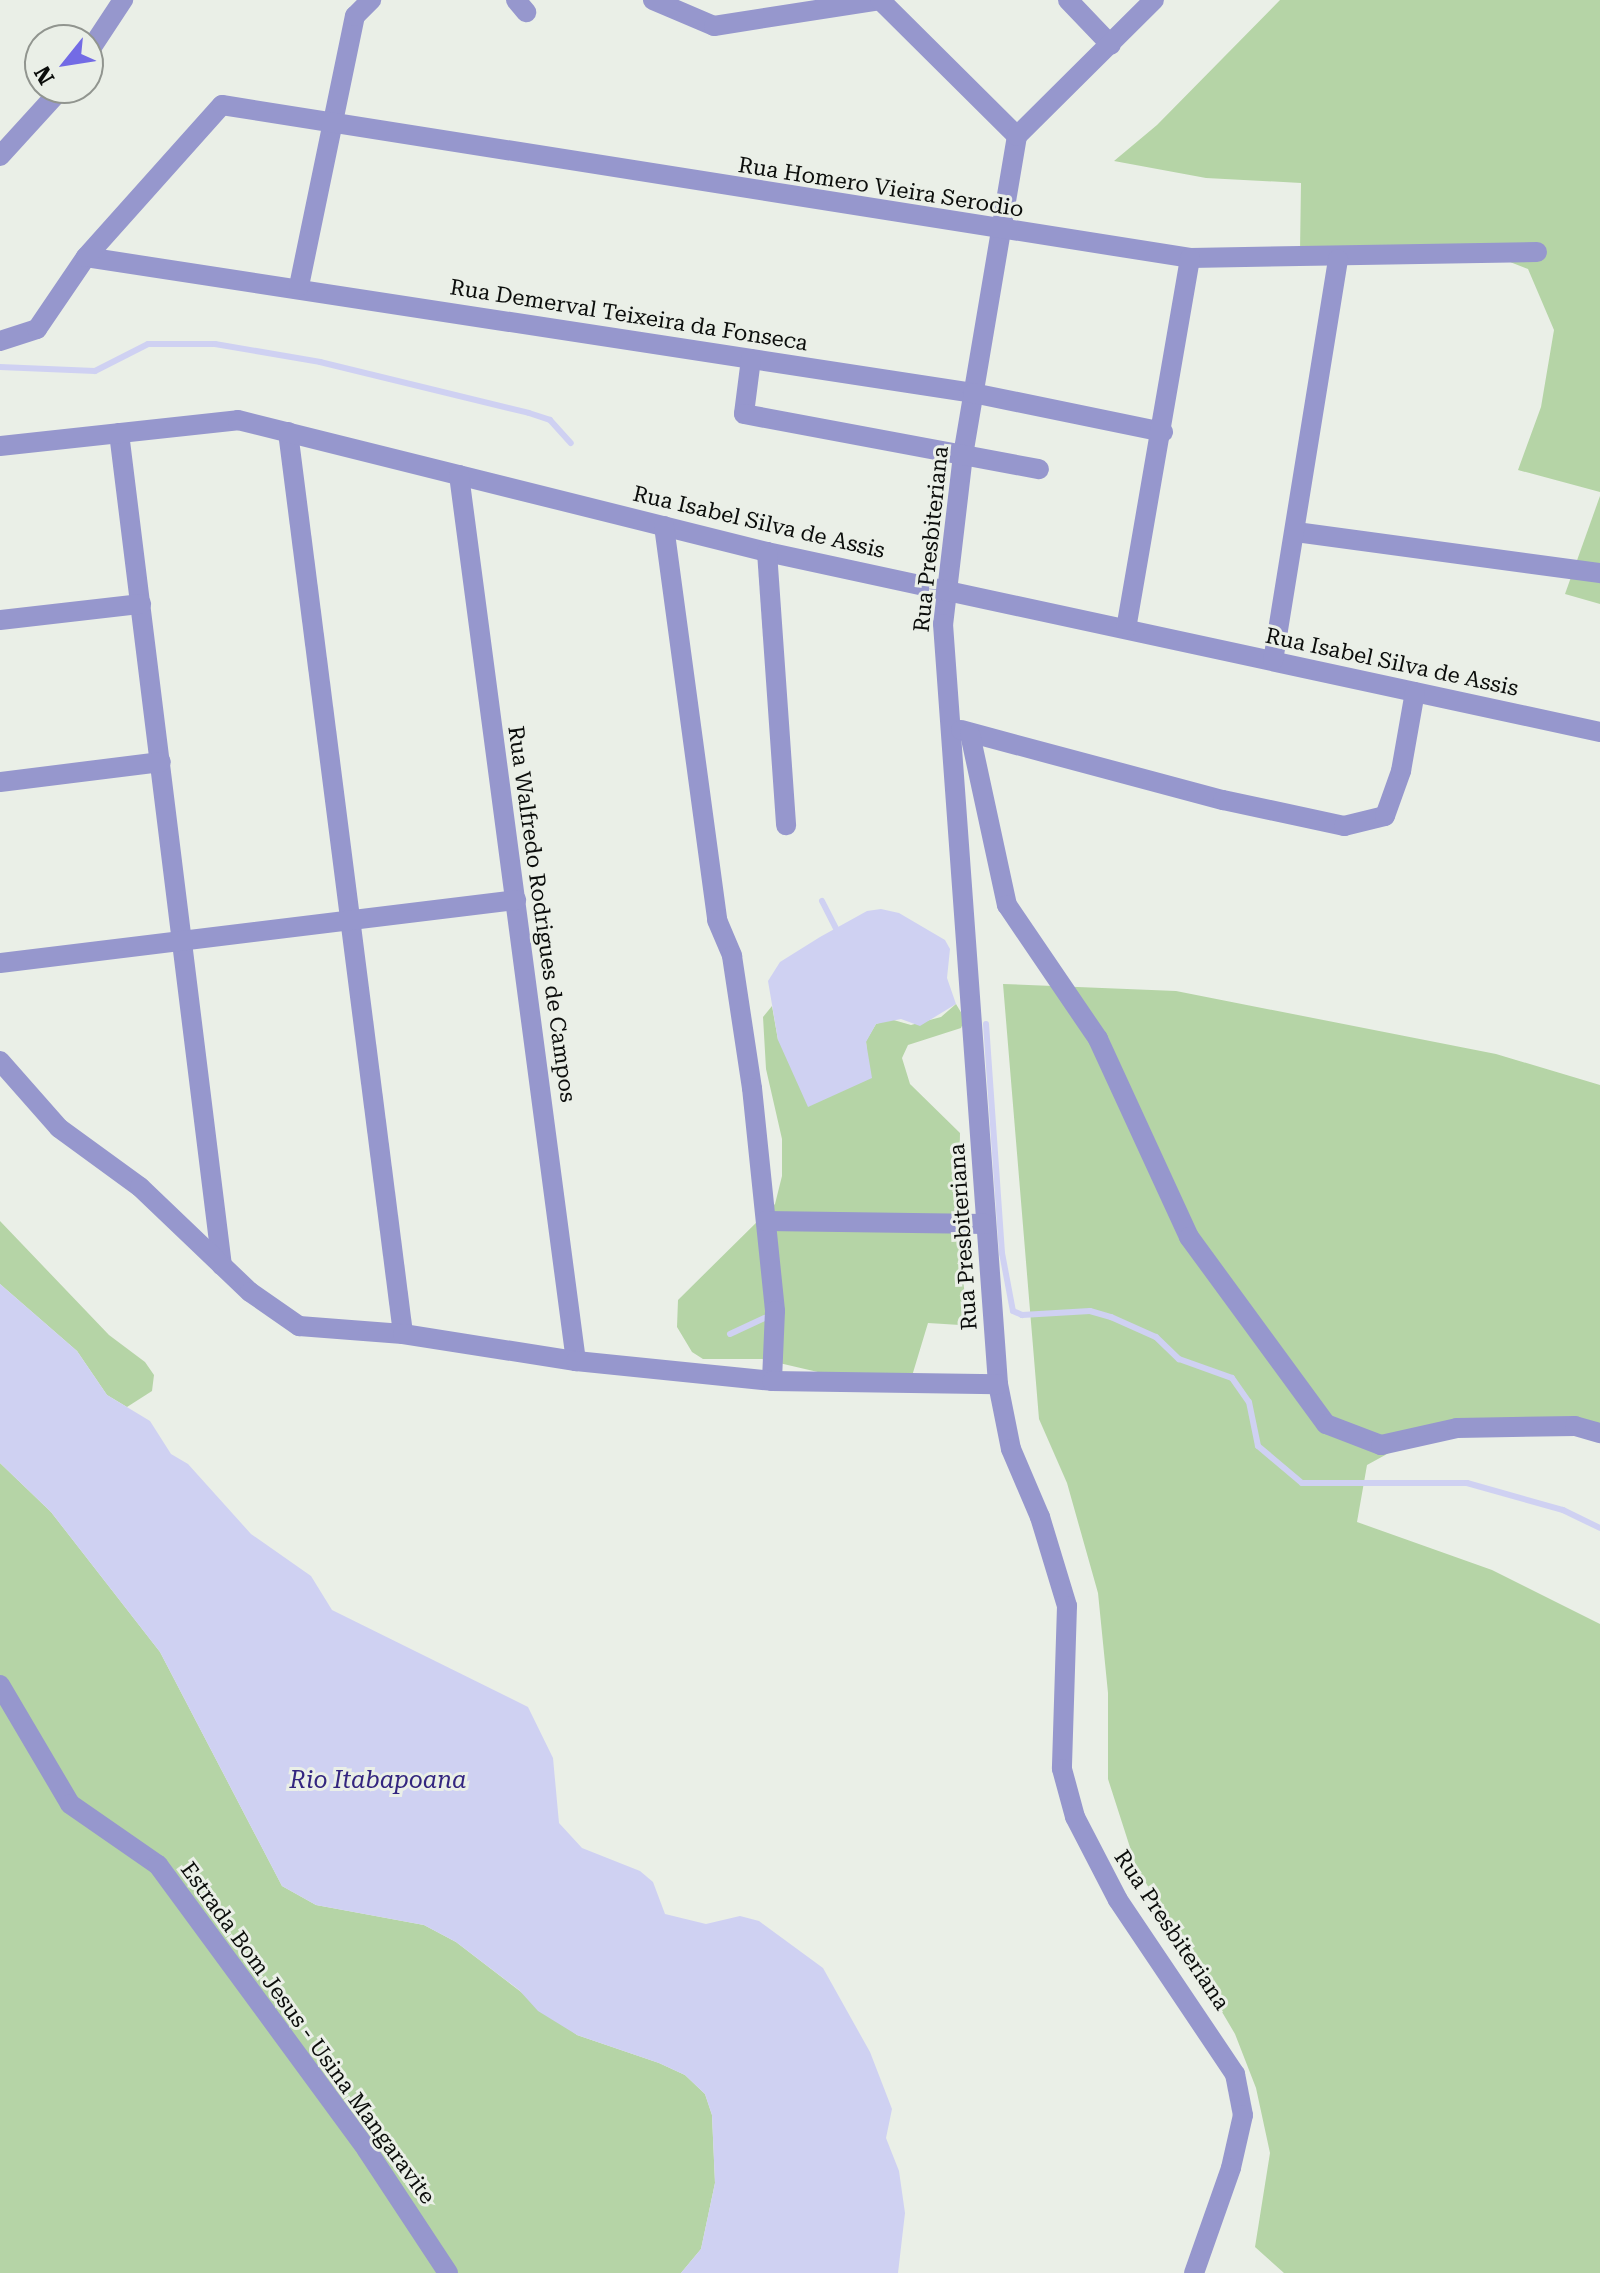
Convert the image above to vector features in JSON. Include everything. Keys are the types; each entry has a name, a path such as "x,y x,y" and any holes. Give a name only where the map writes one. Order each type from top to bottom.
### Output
{"street":[{"path":"104,29 123,0"},
{"path":"299,286 355,16 371,0"},
{"path":"657,1 714,26 880,0 1017,136 1154,0"},
{"path":"1068,0 1111,45"},
{"path":"0,156 47,104"},
{"name":"Rua Homero Vieira Serodio","path":"86,257 222,105 334,120 998,231 1190,258 1338,259 1537,252"},
{"name":"Rua Presbiteriana","path":"1017,136 998,231 963,455 943,624 998,1384 1011,1449 1040,1517 1067,1606 1062,1769 1075,1817 1118,1900 1235,2074 1243,2115 1231,2168 1194,2273"},
{"path":"0,341 37,329 86,257"},
{"name":"Rua Demerval Teixeira da Fonseca","path":"86,257 299,286 973,393 1163,432"},
{"path":"1126,629 1163,432 1190,258"},
{"path":"1273,661 1296,532 1305,445 1338,259"},
{"path":"751,359 744,414 1039,469"},
{"name":"Rua Isabel Silva de Assis","path":"0,446 238,420 767,552 1600,732"},
{"path":"288,432 355,920 403,1334"},
{"path":"119,433 222,1266"},
{"name":"Rua Walfredo Rodrigues de Campos","path":"459,475 576,1361"},
{"path":"664,526 717,920 732,956 752,1088 775,1311 772,1381"},
{"path":"1296,532 1600,573"},
{"path":"767,552 786,825"},
{"path":"0,620 141,604"},
{"path":"950,725 970,734 1344,826 1385,816 1401,771 1415,692"},
{"path":"970,734 1007,905 1098,1039 1189,1237 1326,1424 1381,1445 1457,1428 1575,1426 1600,1433"},
{"path":"0,782 161,762"},
{"path":"0,963 516,900"},
{"path":"0,1061 59,1128 140,1187 222,1266 299,1326 403,1334 576,1361 772,1381 998,1384"},
{"path":"766,1221 986,1224"},
{"name":"Estrada Bom Jesus - Usina Mangaravite","path":"0,1685 70,1804 158,1865 367,2150 448,2273"}],"green space":[{"path":"1280,0 1600,0 1600,492 1518,470 1541,407 1554,330 1528,269 1510,262 1300,251 1301,183 1206,178 1114,161 1157,125"},
{"path":"1600,496 1600,604 1565,594"},
{"path":"1003,984 1176,991 1496,1054 1600,1085 1600,1435 1418,1437 1367,1465 1357,1522 1492,1570 1600,1624 1600,2273 1284,2273 1255,2247 1270,2153 1256,2088 1235,2034 1136,1866 1108,1779 1108,1693 1098,1593 1067,1483 1039,1419"},
{"path":"956,1004 965,1019 961,1028 908,1045 902,1058 910,1084 960,1133 958,1236 966,1305 960,1325 928,1323 912,1376 865,1383 762,1359 703,1359 692,1352 677,1327 678,1300 775,1204 782,1176 782,1139 766,1069 763,1017 772,1006 778,1040 868,1067 866,1041 876,1024 890,1019 911,1025 941,1017"},
{"path":"0,1221 109,1335 145,1362 154,1375 152,1391 127,1407 107,1395 77,1351 0,1284"},
{"path":"0,1463 51,1512 160,1652 282,1886 316,1905 424,1925 456,1942 577,2035 659,2063 685,2075 705,2094 712,2115 715,2183 701,2249 681,2273 0,2273"}],"water":[{"path":"881,909 899,913 945,940 950,949 947,978 956,1004 920,1026 901,1019 876,1024 866,1042 872,1078 808,1107 778,1040 768,981 780,962 867,911"},
{"name":"Rio Itabapoana","path":"0,1284 77,1351 107,1395 150,1421 171,1454 188,1464 251,1534 311,1576 332,1610 528,1707 553,1758 559,1823 582,1848 640,1871 653,1882 665,1914 706,1924 740,1916 759,1921 823,1968 870,2052 892,2109 886,2138 899,2171 905,2213 898,2273 681,2273 701,2249 715,2183 712,2115 705,2094 685,2075 659,2063 577,2035 538,2011 519,1990 456,1942 424,1925 316,1905 282,1886 160,1652 51,1512 0,1463"}],"waterway":[{"path":"0,367 95,371 148,344 215,344 320,362 529,413 550,420 571,443"},
{"path":"822,901 838,933"},
{"path":"986,1024 1002,1253 1013,1311 1022,1315 1090,1311 1111,1317 1156,1337 1179,1359 1232,1378 1249,1402 1258,1446 1302,1483 1467,1483 1563,1510 1600,1528"},
{"path":"730,1334 764,1318"}]}
